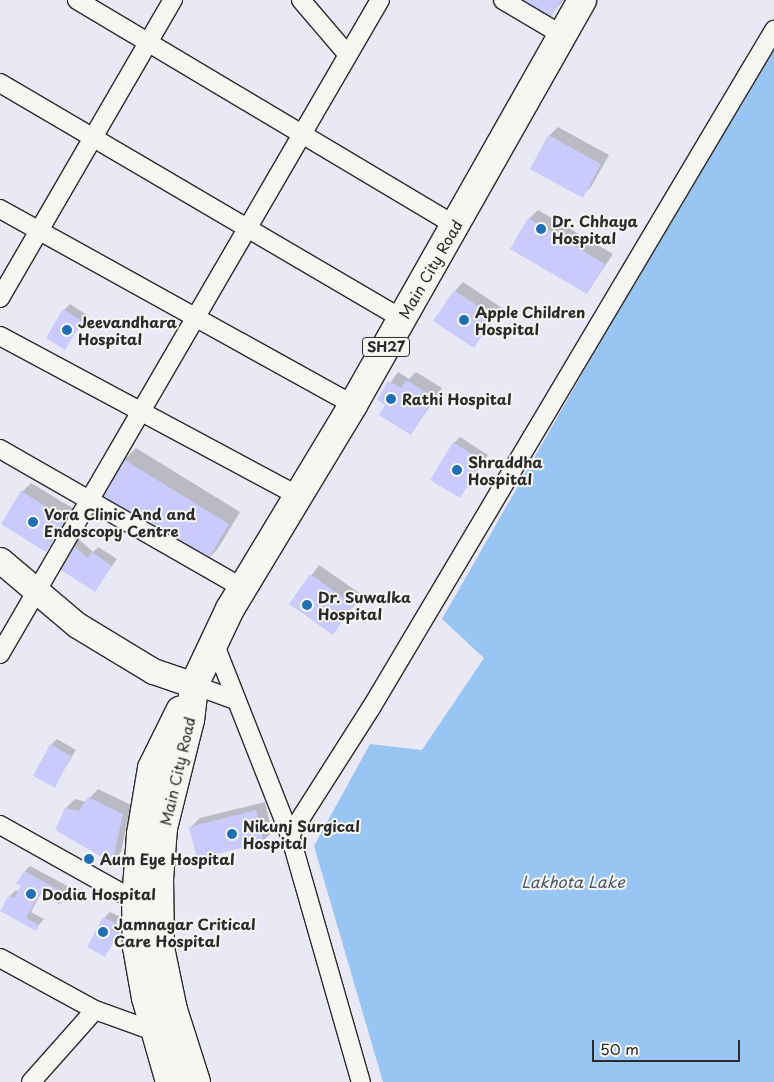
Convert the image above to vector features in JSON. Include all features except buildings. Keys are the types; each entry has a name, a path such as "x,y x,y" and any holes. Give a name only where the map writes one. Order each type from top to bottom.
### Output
{"main road":[{"name":"Main City Road","path":"196,1082 146,998 137,947 136,902 141,834 152,768 174,720 193,690 213,640 296,495 353,405 582,0"},
{"path":"0,560 35,592 77,625 153,671 193,690"},
{"name":"Main City Road","path":"170,1082 168,1034 160,948 159,880 164,828 190,720 193,690"}],"street":[{"path":"77,0 455,225"},
{"path":"0,298 173,0"},
{"path":"301,0 348,55"},
{"path":"0,654 380,0"},
{"path":"503,0 562,35"},
{"path":"290,835 376,700 774,30"},
{"path":"0,83 402,319"},
{"path":"0,209 38,232 353,405"},
{"path":"0,336 296,495"},
{"path":"0,450 243,588"},
{"path":"213,640 235,700 290,835 361,1082"},
{"path":"193,690 235,700"},
{"path":"0,825 136,902"},
{"path":"1,960 95,1010 168,1034"},
{"path":"31,1082 95,1010"}],"water":[{"name":"Lakhota Lake","path":"774,38 774,1082 383,1082 314,846 370,744 422,750 484,658 442,619"}],"place":[{"name":"Dr. Chhaya Hospital","path":"541,229"},
{"name":"Apple Children Hospital","path":"464,320"},
{"name":"Jeevandhara Hospital","path":"67,330"},
{"name":"Rathi Hospital","path":"391,399"},
{"name":"Shraddha Hospital","path":"457,470"},
{"name":"Vora Clinic And and Endoscopy Centre","path":"33,522"},
{"name":"Dr. Suwalka Hospital","path":"307,605"},
{"name":"Nikunj Surgical Hospital","path":"232,834"},
{"name":"Aum Eye Hospital","path":"89,859"},
{"name":"Dodia Hospital","path":"31,894"},
{"name":"Jamnagar Critical Care Hospital","path":"103,932"}]}
